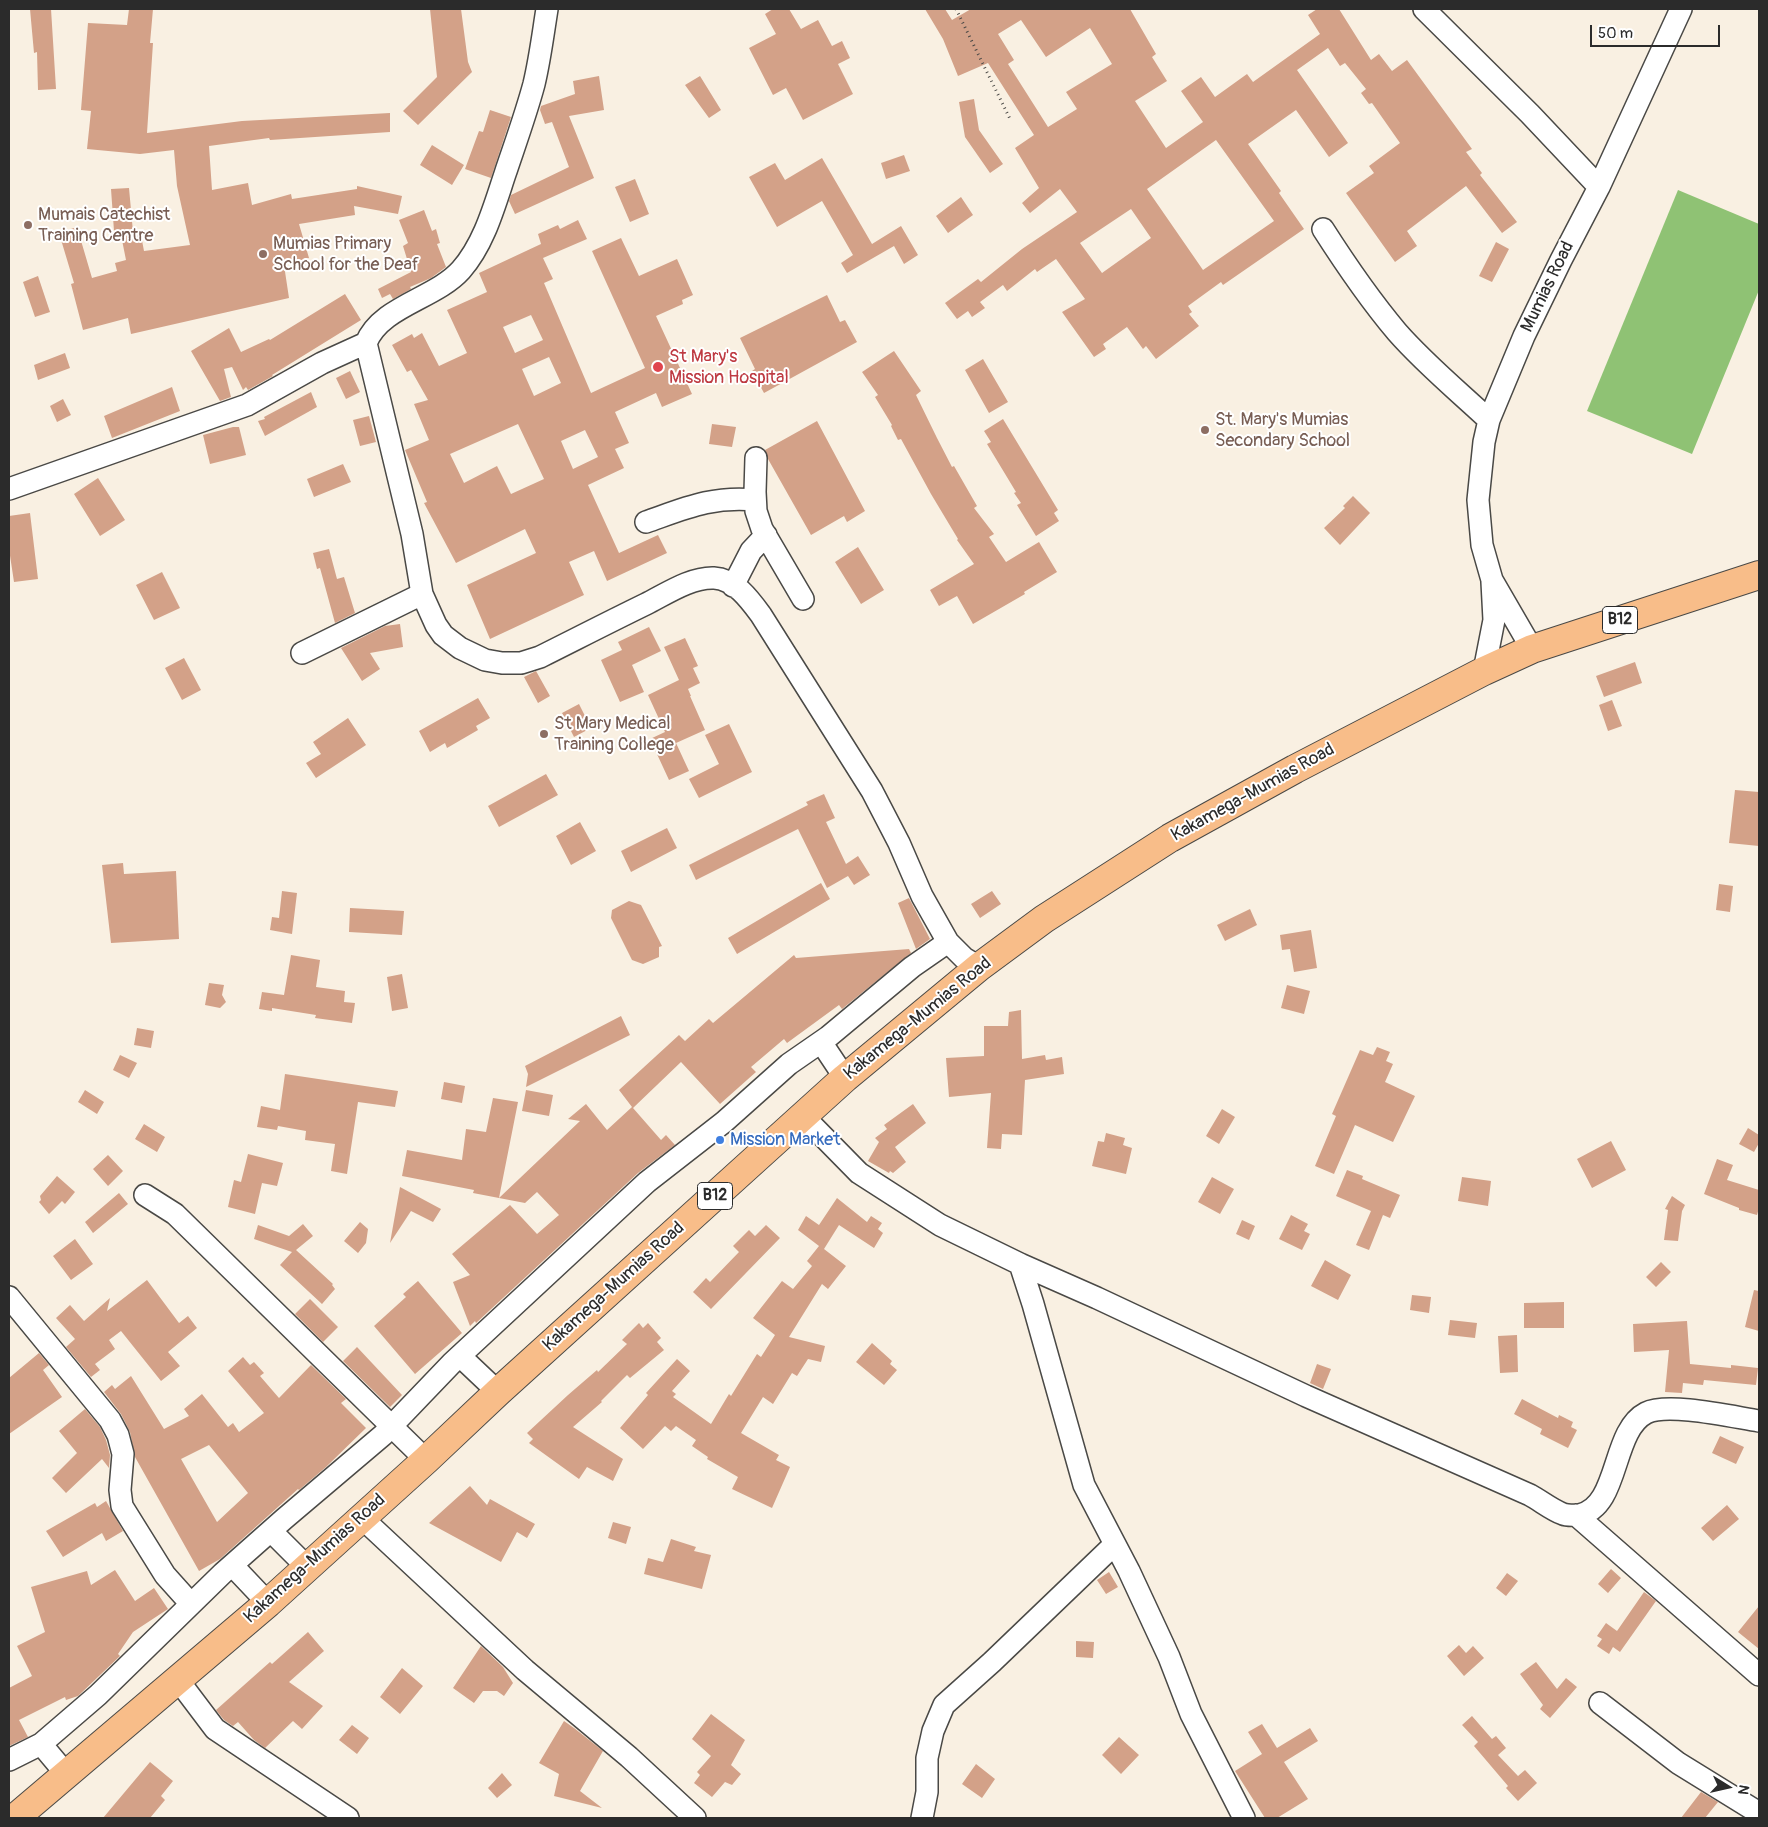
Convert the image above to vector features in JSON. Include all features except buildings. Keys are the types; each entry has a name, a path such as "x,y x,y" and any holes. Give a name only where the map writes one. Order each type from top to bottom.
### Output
{"highway":[{"name":"B12","path":"1484,671 1532,650 1759,575"},
{"name":"Kakamega-Mumias Road","path":"15,1818 268,1603 845,1078 979,968 1044,918 1170,838 1295,769 1484,671"}],"street":[{"path":"547,9 534,84 496,201 476,247 459,272 380,323 371,332 366,343 412,534 422,594 436,625 443,635 460,648 485,660 511,664 540,657 686,585 714,578 733,586 750,599 872,791 899,843 922,896 948,942 964,958 979,968"},
{"path":"1424,9 1530,114 1599,187"},
{"name":"Mumias Road","path":"1484,671 1494,620 1492,580 1482,545 1478,500 1488,420 1524,336 1599,187 1681,9"},
{"path":"1323,229 1362,286 1398,332 1429,365 1488,420"},
{"path":"9,489 247,405 322,363 366,343"},
{"path":"756,458 756,511 766,535 803,599"},
{"path":"646,522 709,501 734,498 755,500"},
{"path":"733,586 751,551 766,535"},
{"name":"Mumias Road","path":"1492,580 1532,650"},
{"path":"302,653 422,594"},
{"path":"9,1760 41,1744 98,1695 232,1565 383,1435 460,1356 647,1182 724,1122 789,1064 821,1042 912,967 948,942"},
{"path":"821,1042 845,1078"},
{"path":"803,1116 859,1173 940,1225 1306,1396 1530,1495 1564,1515 1586,1513 1596,1505 1612,1476 1626,1436 1639,1418 1645,1414 1662,1408 1759,1421"},
{"path":"145,1195 175,1214 426,1460"},
{"path":"1020,1264 1084,1485 1129,1571 1169,1657 1191,1714 1244,1818"},
{"path":"9,1297 110,1420 118,1436 123,1454 120,1490 122,1506 165,1575 191,1604"},
{"path":"460,1356 498,1392"},
{"path":"1576,1515 1759,1675"},
{"path":"362,1518 525,1670 629,1757 695,1818"},
{"path":"271,1531 307,1567"},
{"path":"922,1818 927,1792 927,1758 933,1731 944,1705 992,1662 1114,1545"},
{"path":"232,1565 268,1603"},
{"path":"178,1680 215,1728 348,1818"},
{"path":"1600,1703 1678,1763 1759,1812"},
{"path":"41,1744 67,1775"}],"path":[{"path":"956,9 1010,119"}],"green space":[{"path":"1678,190 1759,224 1759,290 1692,454 1587,411"}],"place":[{"name":"Mumais Catechist Training Centre","path":"28,225"},
{"name":"Mumias Primary School for the Deaf","path":"263,254"},
{"name":"St Mary's Mission Hospital","path":"658,367"},
{"name":"St. Mary's Mumias Secondary School","path":"1205,430"},
{"name":"St Mary Medical Training College","path":"544,734"},
{"name":"Mission Market","path":"720,1140"}]}
